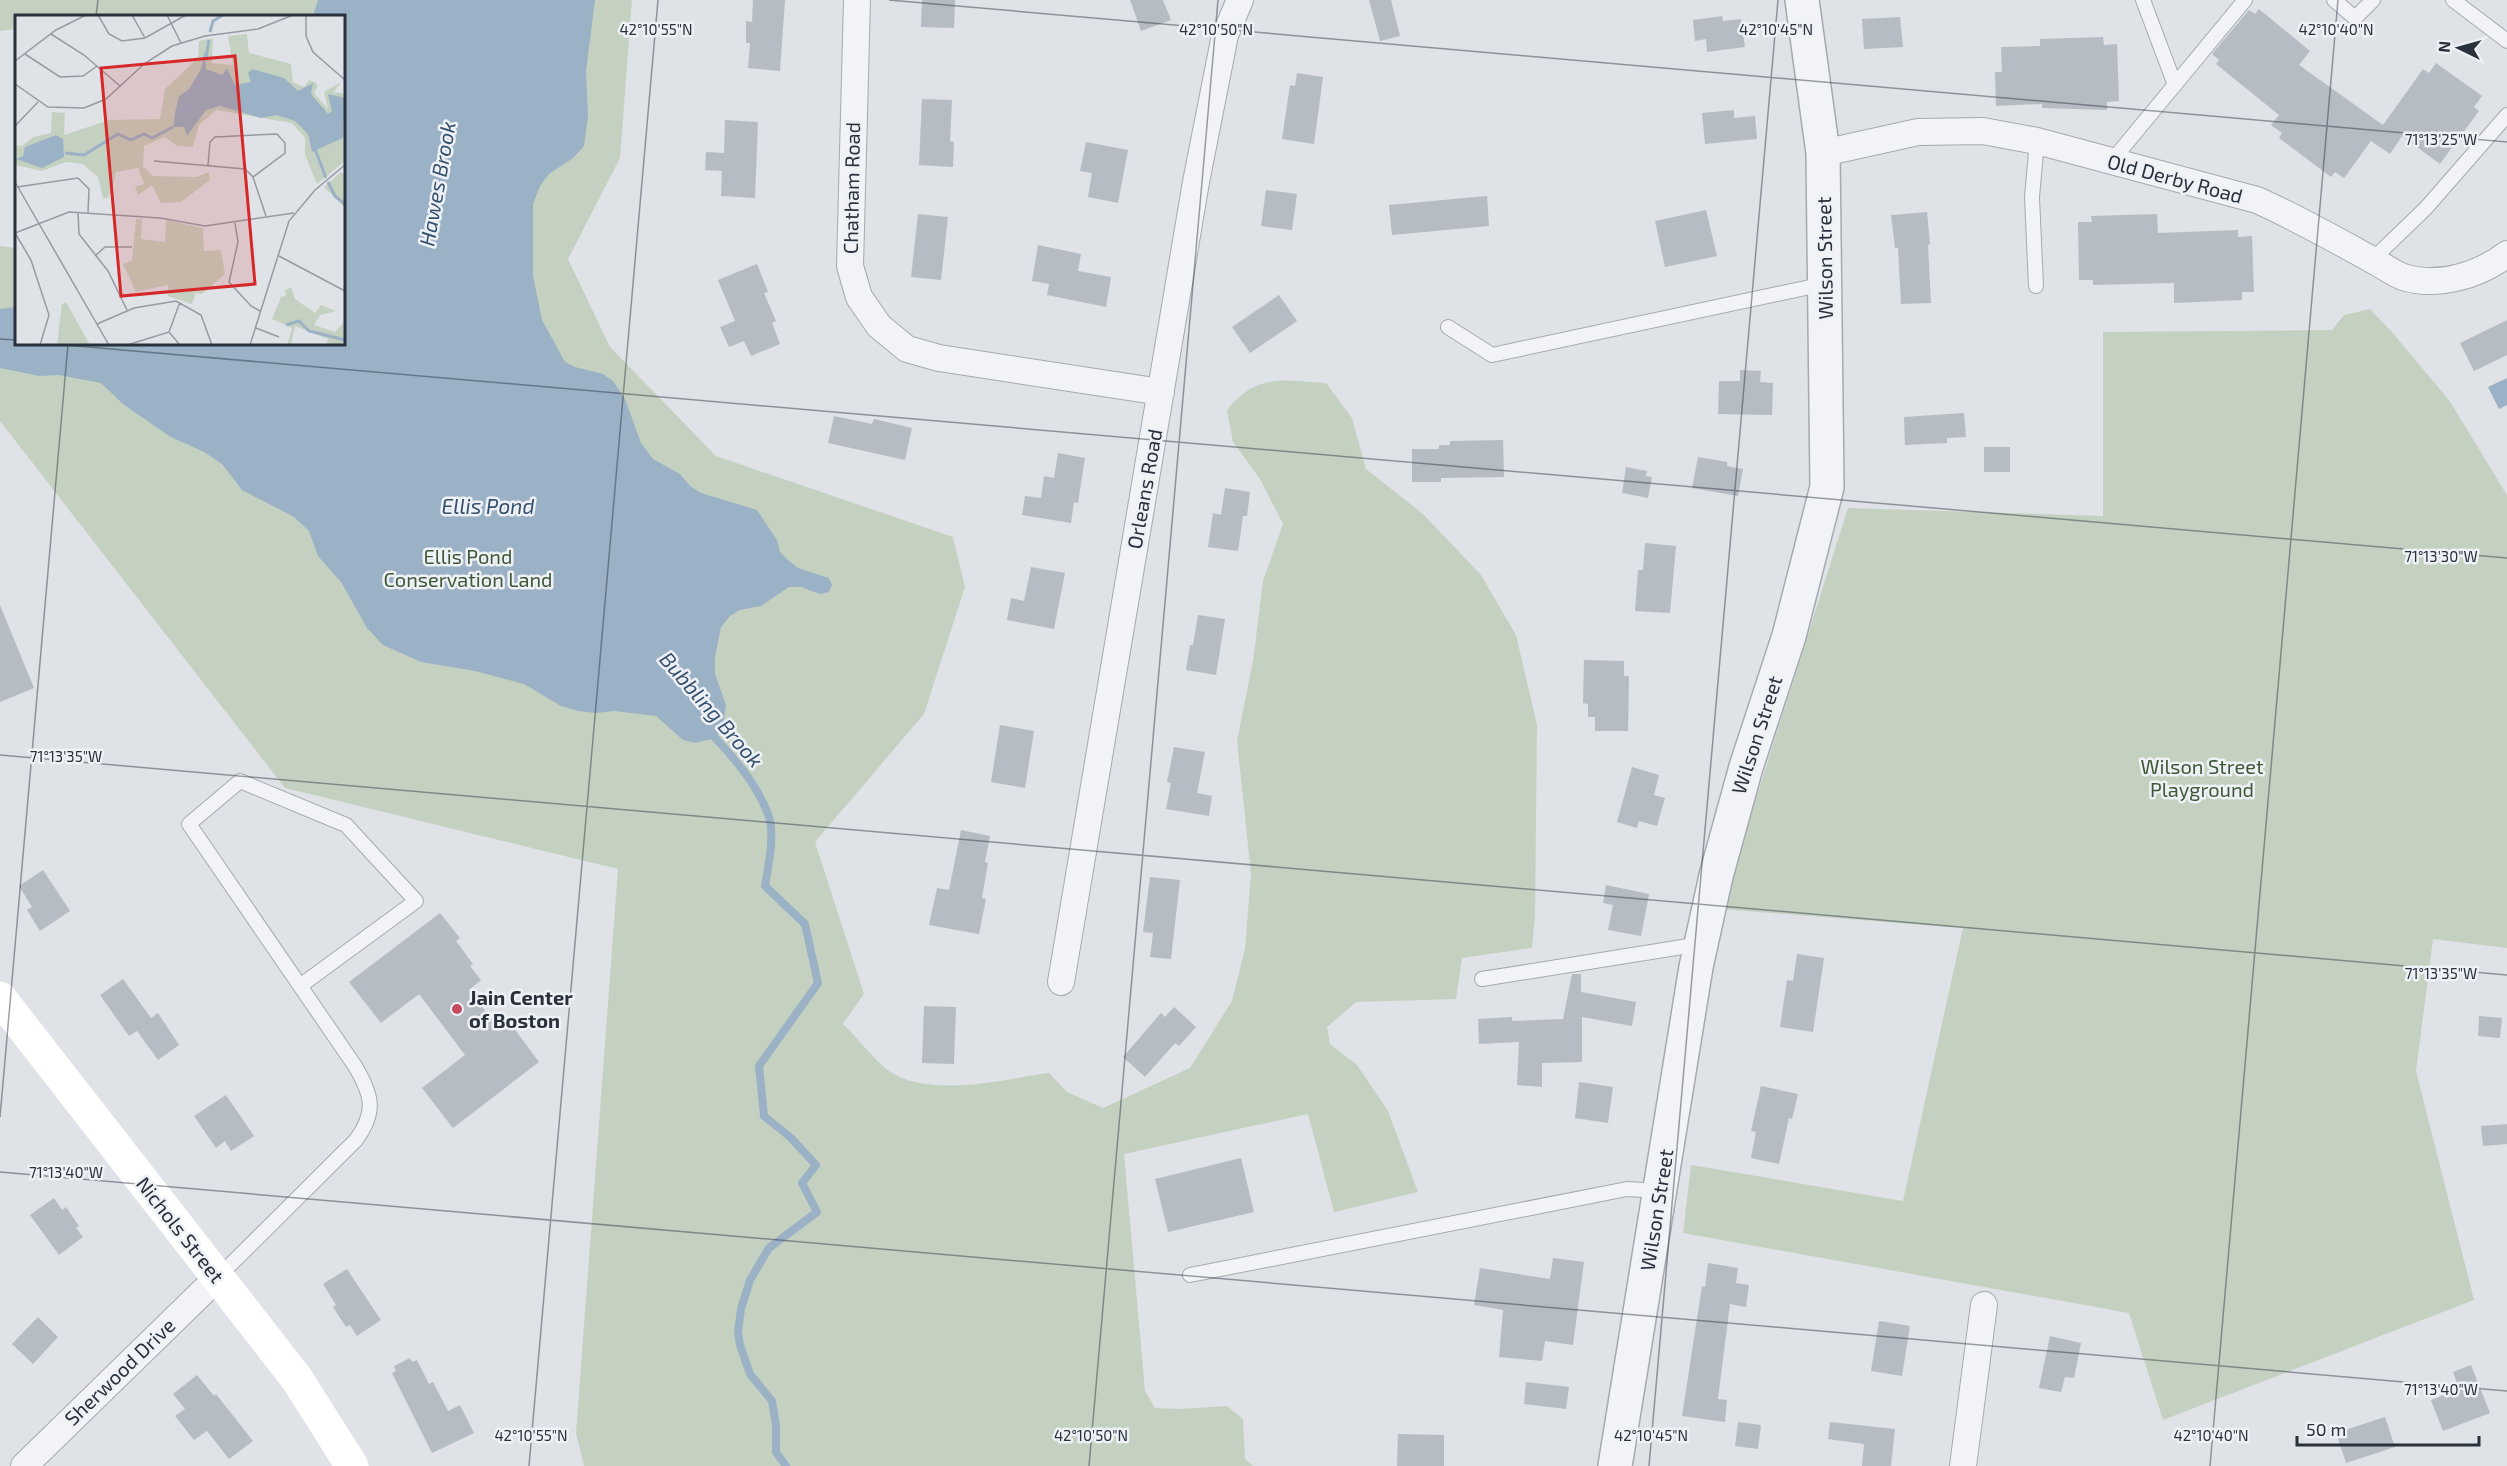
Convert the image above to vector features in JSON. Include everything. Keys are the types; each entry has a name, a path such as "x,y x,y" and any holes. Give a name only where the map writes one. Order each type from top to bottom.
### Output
{"main road":[{"name":"Nichols Street","path":"0,998 297,1379 352,1466"}],"street":[{"name":"Chatham Road","path":"857,0 850,266 859,297 879,326 907,349 939,358 1161,392"},
{"name":"Orleans Road","path":"1061,982 1196,182 1225,35 1240,0"},
{"name":"Wilson Street","path":"1615,1466 1701,944 1716,876 1740,789 1789,636 1827,487 1823,153 1802,0"},
{"name":"Old Derby Road","path":"1823,153 1918,132 1983,131 2037,141 2257,200 2288,213 2403,277 2430,280 2461,278 2493,265 2507,254"},
{"name":"Sherwood Drive","path":"24,1466 217,1278"},
{"path":"1963,1466 1984,1305"}],"lane":[{"path":"2143,0 2175,85"},
{"path":"2111,162 2245,0"},
{"path":"2334,0 2355,18 2373,0"},
{"path":"2452,0 2507,41"},
{"path":"2373,259 2426,208 2507,116"},
{"path":"2036,286 2032,196 2037,141"},
{"path":"1448,327 1492,355 1826,283"},
{"path":"217,1278 356,1140 367,1125 371,1112 365,1083 189,824 240,781 346,825 416,901 300,986"},
{"path":"1482,980 1701,944"},
{"path":"1190,1275 1627,1190 1661,1191"}],"green space":[{"name":"Ellis Pond Conservation Land","path":"0,0 632,0 620,158 568,259 610,347 716,456 953,537 965,587 924,714 815,842 864,994 843,1024 883,1066 906,1079 946,1086 1049,1073 1067,1092 1103,1108 1190,1068 1232,1001 1245,949 1251,873 1237,741 1253,661 1263,581 1283,524 1260,479 1233,442 1227,410 1238,398 1260,384 1284,380 1326,383 1352,418 1366,469 1423,514 1481,575 1516,635 1537,725 1535,917 1532,948 1462,958 1456,999 1356,1002 1327,1027 1330,1044 1357,1065 1388,1111 1418,1192 1334,1212 1308,1114 1124,1154 1145,1391 1155,1408 1227,1406 1243,1419 1245,1459 1253,1466 584,1466 576,1433 618,869 285,788 0,421 0,246 15,248 15,345 345,345 345,15 15,15 15,29 0,31"},
{"name":"Wilson Street Playground","path":"2370,309 2449,400 2507,495 2507,948 2433,939 2416,1071 2474,1300 2163,1420 2129,1313 1683,1233 1691,1165 1903,1201 1963,928 1721,909 1848,508 2103,516 2103,332 2332,330 2344,315"}],"water":[{"name":"Ellis Pond","path":"318,0 595,0 586,71 588,116 584,146 573,158 549,174 540,186 533,204 533,276 542,320 565,362 603,374 613,381 625,399 641,443 653,459 680,474 690,486 701,493 757,510 777,540 780,552 788,560 798,568 829,578 832,585 829,592 820,594 801,587 789,587 761,606 740,610 730,616 721,627 715,657 715,674 726,705 723,727 716,738 695,743 683,740 656,716 614,711 596,713 578,711 561,706 524,684 475,671 421,662 383,645 367,628 341,582 318,556 309,531 294,517 242,490 222,464 204,452 169,436 123,404 101,383 59,375 39,376 0,368 0,309 15,307 15,345 345,345 345,15 313,15"},
{"path":"2507,378 2507,405 2499,409 2488,387"}],"building":[{"path":"753,0 785,0 780,71 748,68 750,43 746,43 746,21 752,22"},
{"path":"922,0 955,0 954,28 921,27"},
{"path":"1130,0 1163,0 1171,20 1141,31"},
{"path":"1369,0 1391,0 1400,36 1380,41"},
{"path":"2259,9 2310,51 2299,65 2383,125 2423,69 2429,73 2436,63 2482,96 2474,107 2479,111 2440,164 2402,136 2390,154 2371,141 2344,178 2335,172 2331,177 2279,138 2282,133 2271,125 2279,115 2216,64 2219,60 2212,54 2249,10 2255,14"},
{"path":"1722,16 1723,21 1741,19 1745,47 1707,52 1706,39 1695,41 1693,20"},
{"path":"1900,17 1903,47 1864,49 1862,19"},
{"path":"2103,37 2104,45 2117,44 2119,101 2107,102 2107,110 2042,108 2042,104 1996,106 1995,72 2002,72 2001,47 2040,46 2040,39"},
{"path":"1297,73 1323,77 1314,144 1282,139 1290,85 1295,86"},
{"path":"922,99 952,100 950,141 954,142 953,167 919,165"},
{"path":"1734,110 1734,118 1755,116 1757,139 1705,144 1702,113"},
{"path":"725,120 758,122 755,198 721,196 722,171 705,170 706,152 724,153"},
{"path":"1086,142 1128,150 1118,203 1088,197 1092,173 1080,171"},
{"path":"1266,190 1297,194 1292,230 1261,226"},
{"path":"1487,196 1489,226 1392,235 1389,205"},
{"path":"1706,210 1717,256 1665,267 1655,221"},
{"path":"1927,212 1931,303 1901,304 1898,248 1895,248 1891,215"},
{"path":"918,214 948,217 941,280 911,277"},
{"path":"2157,214 2158,233 2238,230 2238,237 2252,236 2254,292 2242,292 2242,300 2174,303 2174,283 2093,285 2093,280 2079,280 2078,222 2092,222 2091,216"},
{"path":"1038,245 1081,254 1078,271 1111,277 1106,307 1047,295 1049,284 1032,281"},
{"path":"757,264 768,292 764,293 776,321 772,323 780,344 751,356 744,341 729,347 720,327 735,321 718,280"},
{"path":"1279,295 1297,321 1250,353 1232,327"},
{"path":"2507,320 2507,355 2474,371 2460,343"},
{"path":"1740,370 1761,371 1760,382 1773,383 1772,415 1718,414 1719,381 1740,381"},
{"path":"1964,413 1966,437 1947,438 1947,443 1905,445 1904,417"},
{"path":"834,416 872,424 874,419 912,428 905,460 828,443"},
{"path":"1503,440 1504,477 1441,478 1441,482 1412,482 1412,449 1439,449 1439,445 1450,445 1450,441"},
{"path":"1984,447 2010,447 2010,472 1984,472"},
{"path":"1058,453 1085,458 1078,503 1074,502 1071,523 1022,515 1025,496 1041,498 1044,476 1054,478"},
{"path":"1698,457 1727,462 1727,466 1743,469 1738,496 1692,488"},
{"path":"1626,467 1647,471 1646,476 1652,477 1648,498 1622,493"},
{"path":"1225,488 1250,492 1247,516 1243,516 1238,551 1208,547 1213,513 1221,515"},
{"path":"1645,543 1676,546 1670,613 1635,611 1638,570 1643,570"},
{"path":"1031,567 1065,573 1054,629 1007,620 1011,598 1024,601"},
{"path":"0,605 34,688 0,702"},
{"path":"1198,615 1225,619 1216,675 1186,670"},
{"path":"1584,660 1624,661 1624,676 1629,676 1628,731 1595,731 1595,717 1588,717 1588,704 1583,703"},
{"path":"1000,725 1034,731 1025,788 991,782"},
{"path":"1174,747 1205,752 1197,793 1212,796 1209,816 1166,809 1171,783 1167,782"},
{"path":"1632,767 1659,775 1654,795 1665,798 1657,826 1639,821 1637,828 1617,822"},
{"path":"961,830 990,836 982,898 986,899 979,934 929,925 937,888 949,890"},
{"path":"43,870 70,911 40,931 27,910 32,907 19,886"},
{"path":"1150,877 1180,880 1171,959 1150,957 1153,933 1143,932"},
{"path":"1606,885 1649,894 1641,936 1608,930 1613,905 1603,903"},
{"name":"Jain Center of Boston","path":"440,913 460,938 456,941 473,964 470,966 481,980 469,990 500,1030 510,1023 539,1062 453,1128 422,1088 465,1055 419,994 381,1023 349,982"},
{"path":"1797,954 1824,958 1813,1032 1780,1027 1787,980 1793,981"},
{"path":"1572,974 1581,974 1581,992 1636,1002 1632,1026 1582,1017 1582,1062 1542,1063 1542,1087 1517,1085 1519,1042 1479,1044 1478,1019 1512,1017 1512,1021 1563,1019"},
{"path":"123,979 151,1018 158,1013 179,1045 158,1060 137,1031 129,1036 100,995"},
{"path":"924,1006 956,1007 954,1064 922,1063"},
{"path":"1174,1007 1196,1027 1179,1046 1175,1043 1145,1077 1123,1057 1161,1013 1165,1017"},
{"path":"2479,1016 2502,1018 2500,1038 2478,1036"},
{"path":"1579,1082 1613,1087 1608,1123 1575,1118"},
{"path":"1761,1086 1798,1094 1792,1119 1789,1118 1779,1164 1751,1158 1756,1132 1751,1131"},
{"path":"226,1095 254,1136 231,1151 225,1141 216,1148 194,1116"},
{"path":"2507,1124 2507,1144 2483,1146 2481,1126"},
{"path":"1241,1158 1254,1212 1168,1232 1155,1179"},
{"path":"54,1198 62,1210 66,1207 79,1226 76,1228 83,1237 59,1255 30,1215"},
{"path":"1553,1258 1584,1262 1573,1345 1545,1341 1542,1361 1499,1357 1503,1310 1474,1305 1480,1268 1550,1279"},
{"path":"1708,1263 1738,1268 1736,1283 1749,1285 1746,1307 1730,1304 1718,1399 1727,1400 1725,1422 1682,1416 1702,1286 1705,1287"},
{"path":"347,1269 381,1320 357,1336 350,1325 346,1327 333,1307 336,1305 323,1284"},
{"path":"38,1317 58,1337 33,1364 12,1344"},
{"path":"1879,1321 1910,1326 1902,1376 1871,1371"},
{"path":"2050,1336 2081,1343 2074,1378 2065,1377 2061,1392 2039,1388"},
{"path":"410,1358 412,1362 417,1360 429,1384 433,1382 448,1411 460,1405 474,1433 432,1453 392,1373 396,1371 394,1366"},
{"path":"2471,1365 2490,1413 2443,1431 2431,1400 2459,1389 2453,1372"},
{"path":"197,1375 214,1396 216,1394 253,1441 229,1459 207,1431 194,1440 175,1416 185,1409 173,1394"},
{"path":"1526,1382 1569,1387 1566,1409 1524,1404"},
{"path":"2385,1417 2395,1447 2346,1463 2336,1433"},
{"path":"1738,1422 1761,1425 1758,1449 1735,1446"},
{"path":"1830,1422 1895,1429 1891,1466 1862,1466 1864,1444 1828,1439"},
{"path":"1398,1434 1444,1435 1444,1466 1397,1466"}],"waterway":[{"name":"Bubbling Brook","path":"709,731 744,771 764,805 771,825 765,886 805,924 818,983 759,1066 764,1116 790,1137 816,1165 802,1183 817,1212 769,1248 750,1280 741,1309 738,1332 750,1374 772,1401 776,1425 776,1452 786,1466"}],"place":[{"name":"Jain Center of Boston","path":"457,1009"}],"water label":[{"name":"Hawes Brook","path":"438,184"}]}
